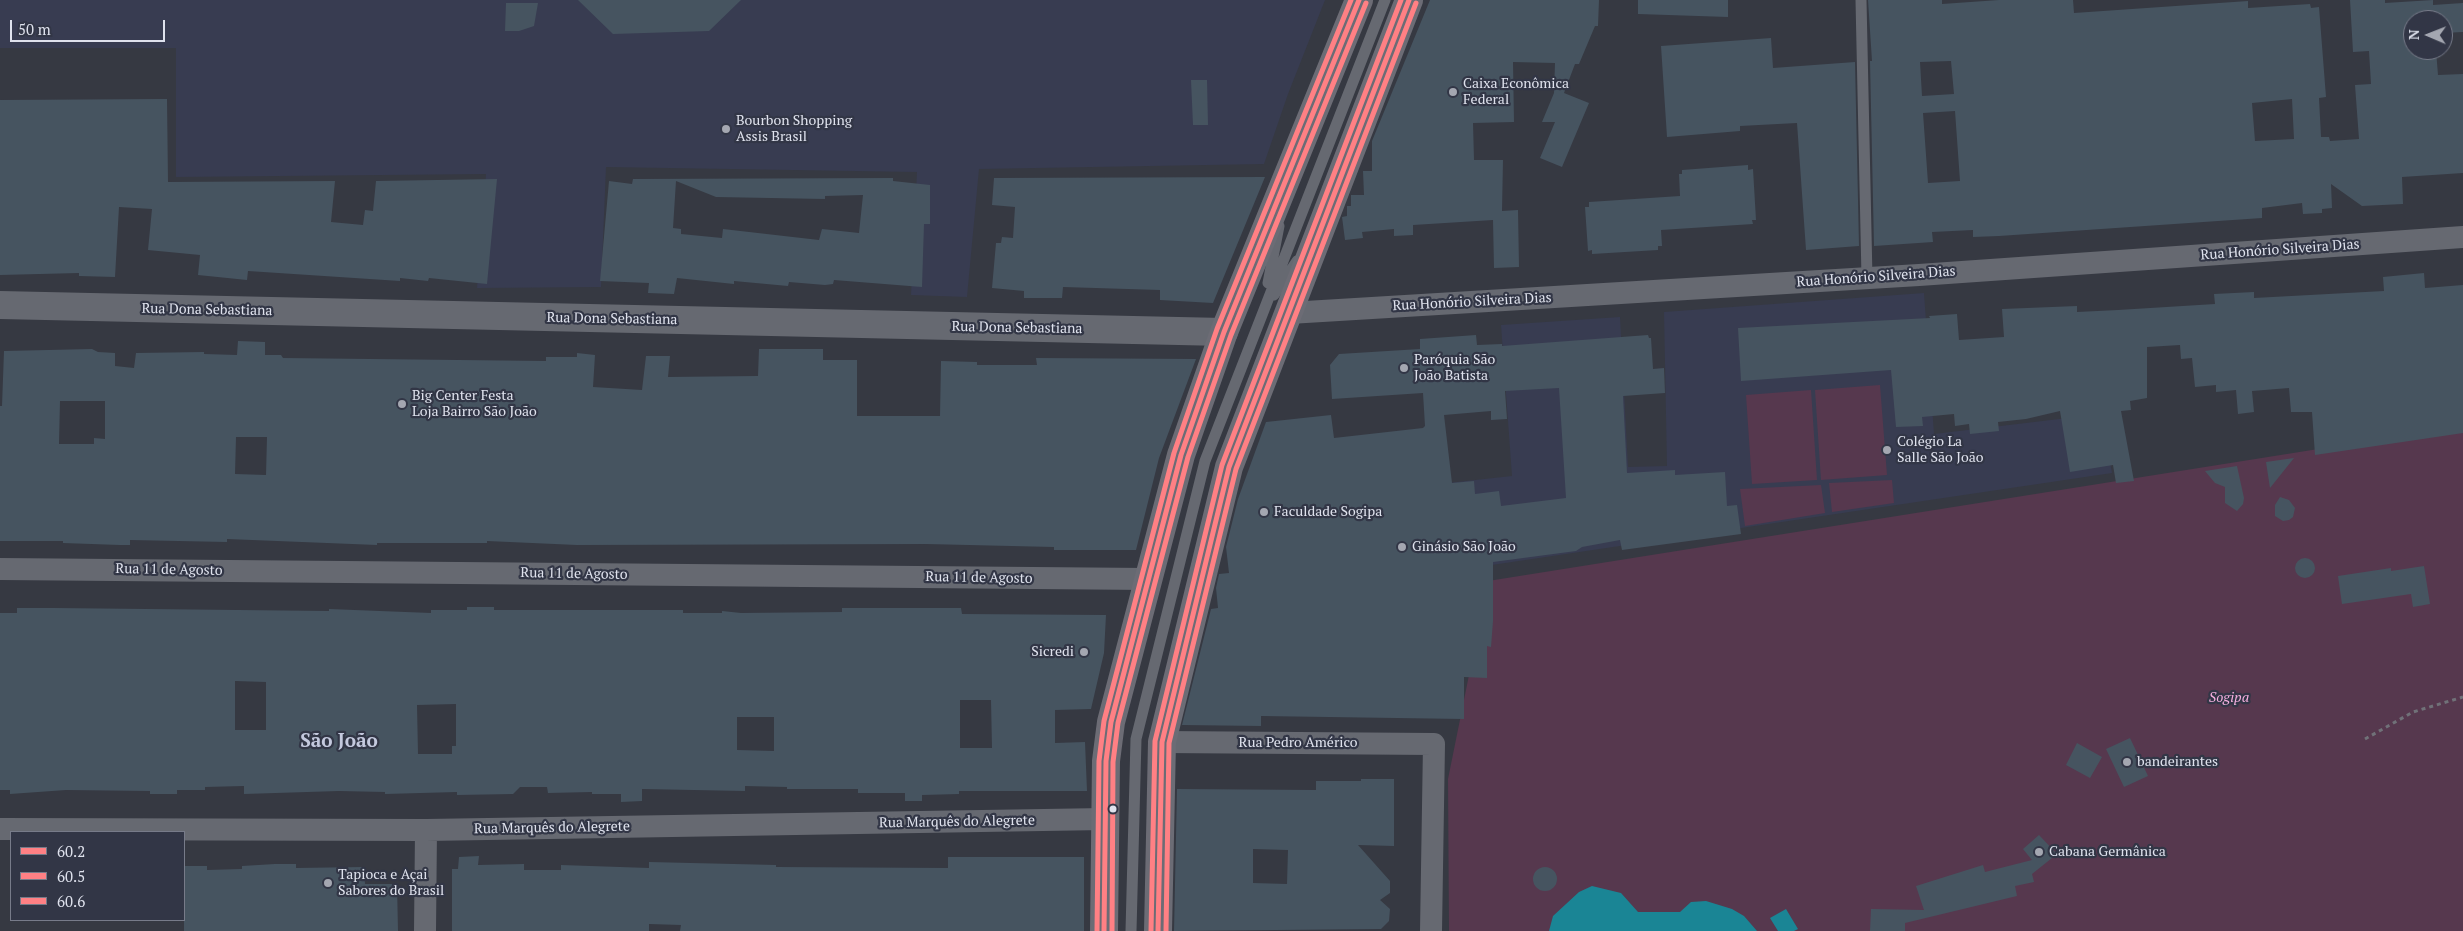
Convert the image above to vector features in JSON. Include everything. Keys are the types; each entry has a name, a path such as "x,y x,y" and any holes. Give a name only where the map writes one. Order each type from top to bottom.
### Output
{"main road":[{"path":"1104,931 1106,761 1111,722 1181,455 1224,332 1359,0"},
{"path":"1158,931 1162,742 1229,467 1409,0"}],"street":[{"name":"Rua Honório Silveira Dias","path":"1289,313 1867,278 2463,237"},
{"name":"Rua Dona Sebastiana","path":"0,305 1224,332"},
{"name":"Rua 11 de Agosto","path":"0,569 1148,579"},
{"name":"Rua Pedro Américo","path":"1162,742 1434,744 1430,931"},
{"name":"Rua Marquês do Alegrete","path":"0,829 426,830 1105,819"},
{"path":"424,931 426,830"}],"lane":[{"path":"1131,931 1136,739 1205,461 1385,0"},
{"path":"1861,0 1867,278"},
{"path":"1262,313 1290,172"},
{"path":"1262,313 1326,218"},
{"path":"1126,931 1132,906"},
{"path":"1132,906 1136,931"}],"path":[{"path":"2366,739 2413,712 2463,697"}],"shaded area":[{"name":"Bourbon Shopping Assis Brasil","path":"0,0 1325,0 1288,94 1264,164 979,169 967,297 911,295 917,172 606,167 601,287 477,288 486,174 176,177 176,48 0,48"},
{"name":"Colégio La Salle São João","path":"1924,293 1934,434 2101,414 2112,473 1303,593 1292,500 1512,476 1501,325 1620,317 1628,467 1667,466 1664,312"}],"green space":[{"path":"1880,385 1887,475 1821,480 1815,390"},
{"path":"1811,390 1817,480 1752,484 1746,395"},
{"name":"Sogipa","path":"2463,426 2463,931 1449,931 1448,779 1488,581"},
{"path":"1892,480 1894,503 1832,512 1829,483"},
{"path":"1821,485 1825,513 1745,526 1740,489"}],"water":[{"path":"1592,886 1621,893 1638,912 1680,912 1691,902 1706,901 1732,909 1744,916 1757,931 1549,931 1553,916 1579,892"},
{"path":"1786,909 1798,929 1794,931 1778,931 1770,918"}],"building":[{"path":"578,0 741,0 709,31 613,34"},
{"path":"1430,0 1599,0 1598,26 1595,26 1579,64 1575,64 1564,93 1589,103 1562,167 1540,158 1555,122 1542,122 1554,93 1555,63 1513,62 1514,122 1473,123 1474,160 1503,160 1502,211 1518,210 1519,267 1494,268 1493,220 1413,225 1413,235 1394,236 1394,229 1362,232 1363,238 1345,240 1342,217 1347,216 1347,206 1351,206 1351,195 1364,195 1363,171 1372,171 1372,141"},
{"path":"1638,0 1728,0 1728,17 1638,14"},
{"path":"1868,0 1942,0 1942,4 1999,0 2073,0 2074,13 2248,1 2248,8 2310,4 2311,8 2319,7 2326,97 2319,98 2321,137 2329,137 2330,141 2359,139 2355,85 2371,84 2369,51 2353,52 2350,0 2385,0 2385,3 2433,0 2433,5 2463,3 2463,32 2453,32 2453,10 2403,10 2403,60 2437,60 2438,75 2463,74 2463,173 2402,177 2403,204 2362,206 2331,184 2332,208 2322,209 2322,213 2303,214 2302,203 2262,208 2262,218 1999,236 1973,237 1973,230 1932,232 1933,242 1874,246 1870,61 1872,61","holes":["1951,61 1954,94 1922,96 1920,62","2292,99 2294,139 2255,141 2252,103","1955,111 1960,181 1928,183 1923,113"]},
{"path":"506,3 538,3 534,26 519,31 505,31"},
{"path":"1771,38 1773,68 1855,62 1859,246 1806,250 1797,123 1740,126 1740,131 1667,137 1661,46"},
{"path":"1191,80 1207,80 1208,125 1193,125"},
{"path":"167,99 168,182 335,181 331,222 363,225 365,210 373,211 376,181 497,179 487,284 429,278 428,281 400,278 400,281 248,271 247,280 198,275 200,255 148,250 152,209 119,207 115,277 79,276 79,273 0,275 0,100"},
{"path":"1748,165 1748,170 1753,169 1756,220 1752,220 1753,224 1661,230 1662,246 1658,246 1658,250 1592,254 1592,250 1588,251 1585,207 1589,207 1589,202 1680,196 1679,174 1682,174 1682,170"},
{"path":"1265,177 1213,303 1160,300 1160,290 1063,287 1062,298 1024,298 1024,291 992,288 996,243 1001,243 1002,237 1013,238 1015,207 992,205 994,178"},
{"path":"893,178 893,181 930,185 930,224 924,224 922,287 834,280 833,284 825,285 789,282 788,286 734,281 734,284 677,278 674,294 648,293 649,283 600,281 609,181 632,184 633,179","holes":["676,181 716,197 825,199 825,196 863,195 859,233 822,229 819,240 723,229 722,238 681,234 681,229 673,228"]},
{"path":"2424,273 2425,288 2463,285 2463,433 2315,455 2312,412 2291,412 2289,388 2252,391 2254,412 2238,414 2236,390 2216,392 2216,385 2195,387 2192,358 2181,359 2180,345 2147,347 2147,398 2130,401 2131,410 2121,411 2134,481 2116,483 2113,465 2070,472 2060,411 2026,419 1998,422 1999,431 1970,434 1969,424 1955,426 1954,414 1922,417 1923,426 1896,427 1891,370 1741,381 1738,328 1930,318 1929,316 1957,314 1959,340 2004,337 2002,309 2077,306 2077,312 2215,304 2214,294 2254,292 2254,298 2384,291 2383,277"},
{"path":"1476,335 1477,345 1502,344 1502,346 1648,335 1651,338 1653,369 1664,368 1665,393 1623,396 1627,473 1675,470 1675,475 1725,472 1727,506 1737,505 1741,534 1622,550 1620,540 1582,547 1576,551 1493,562 1493,621 1491,647 1487,646 1487,678 1464,677 1464,719 1261,716 1261,726 1182,725 1211,609 1218,608 1216,588 1219,574 1229,573 1226,547 1238,499 1266,422 1331,415 1334,438 1423,428 1425,426 1423,393 1332,399 1330,365 1339,354 1420,349 1420,339","holes":["1559,388 1566,498 1501,506 1499,491 1475,494 1474,481 1452,483 1444,415 1491,411 1491,420 1507,419 1505,391"]},
{"path":"238,341 265,342 265,355 281,355 283,358 546,361 546,357 577,357 577,353 595,355 593,387 642,390 646,356 670,356 668,377 758,376 759,349 823,349 823,360 857,360 857,416 940,416 941,361 977,362 977,365 1037,365 1036,358 1196,359 1159,458 1136,550 1054,550 1054,547 926,544 577,545 487,541 487,543 377,543 377,545 227,539 227,542 130,540 130,545 120,545 63,543 63,541 0,541 0,406 2,406 4,351 92,349 98,352 115,353 115,366 134,368 136,353 204,352 204,354 237,355","holes":["60,401 105,401 105,439 94,438 94,444 59,444","236,437 267,437 266,475 235,474"]},
{"path":"2294,458 2270,488 2266,462"},
{"path":"2237,466 2244,498 2243,504 2237,511 2225,503 2225,487 2215,483 2205,471"},
{"path":"2280,497 2289,500 2295,508 2293,517 2289,520 2283,521 2275,516 2275,505"},
{"path":"2301,558 2309,558 2315,564 2315,572 2309,578 2301,578 2295,572 2295,564"},
{"path":"2424,566 2430,604 2413,607 2411,594 2342,604 2338,576 2391,568 2391,571"},
{"path":"467,607 494,607 494,610 683,610 683,613 722,613 722,611 741,613 842,612 842,608 961,608 962,614 1106,615 1104,653 1091,709 1055,710 1055,743 1085,742 1087,791 959,791 959,794 922,795 922,801 905,801 905,793 858,793 858,789 787,789 787,787 745,786 745,791 642,789 642,801 621,802 621,794 592,794 592,792 548,793 547,787 520,787 513,794 457,795 457,792 385,794 385,792 339,791 244,794 244,786 205,787 205,790 177,790 177,794 150,794 150,791 66,790 10,794 10,790 0,790 0,613 17,613 17,608 329,611 329,609 431,613 431,610 467,610","holes":["235,681 266,682 266,730 235,730","960,700 991,700 992,748 960,748","456,704 456,746 452,746 452,754 418,754 417,705","737,717 774,717 774,751 737,750"]},
{"name":"bandeirantes","path":"2130,738 2148,776 2124,787 2106,749"},
{"path":"2077,743 2102,757 2090,778 2066,765"},
{"path":"1361,779 1394,779 1394,846 1358,845 1390,881 1390,893 1380,900 1390,909 1389,921 1381,929 1174,931 1177,789 1316,790 1316,781 1361,781","holes":["1253,849 1288,850 1287,884 1253,883"]},
{"path":"2039,835 2057,854 2032,874 2034,882 2015,886 2017,896 1905,923 1905,931 1870,931 1871,909 1924,910 1916,886 1983,865 1985,872 2032,860 2023,849"},
{"path":"479,856 478,865 524,864 524,870 561,870 561,865 649,868 649,862 776,865 776,867 948,868 948,857 1084,857 1084,931 680,931 681,925 649,924 649,931 452,931 452,869 458,869 459,857"},
{"path":"296,864 296,868 364,867 365,884 397,884 398,931 184,931 185,866 207,866 207,870 242,869 242,866"},
{"path":"1545,867 1550,868 1556,874 1556,884 1550,890 1545,891 1540,890 1534,884 1533,879 1534,874 1540,868"}],"transit line":[{"name":"60.6","path":"1097,931 1099,761 1104,721 1174,453 1217,329 1351,0"},
{"name":"60.2","path":"1104,931 1106,761 1111,722 1181,455 1224,332 1359,0"},
{"name":"60.6","path":"1151,931 1155,741 1222,465 1401,0"},
{"name":"60.2","path":"1158,931 1162,742 1229,467 1409,0"},
{"name":"60.5","path":"1112,931 1113,762 1118,723 1188,457 1231,335 1366,3"},
{"name":"60.5","path":"1166,931 1169,743 1236,469 1416,3"}],"place":[{"name":"Caixa Econômica Federal","path":"1453,92"},
{"name":"Bourbon Shopping Assis Brasil","path":"726,129"},
{"name":"Paróquia São João Batista","path":"1404,368"},
{"name":"Big Center Festa Loja Bairro São João","path":"402,404"},
{"name":"Colégio La Salle São João","path":"1887,450"},
{"name":"Faculdade Sogipa","path":"1264,512"},
{"name":"Ginásio São João","path":"1402,547"},
{"name":"Sicredi","path":"1084,652"},
{"name":"bandeirantes","path":"2127,762"},
{"name":"Cabana Germânica","path":"2039,852"},
{"name":"Tapioca e Açai Sabores do Brasil","path":"328,883"}],"district":[{"name":"São João","path":"339,742"}]}
